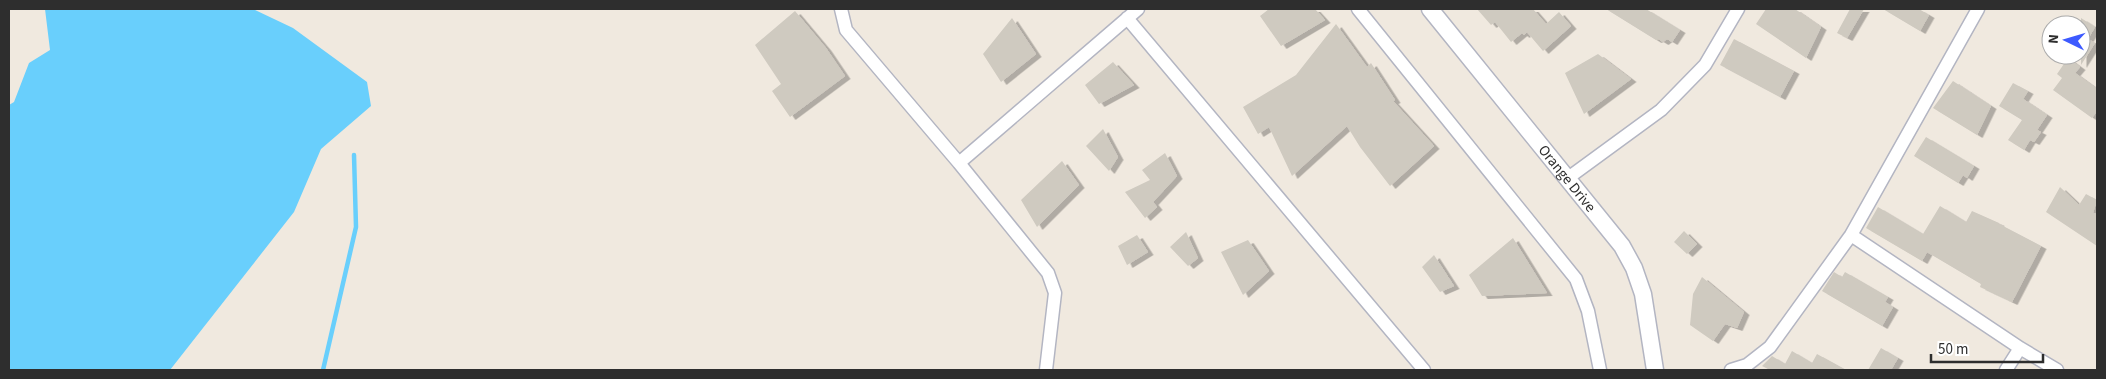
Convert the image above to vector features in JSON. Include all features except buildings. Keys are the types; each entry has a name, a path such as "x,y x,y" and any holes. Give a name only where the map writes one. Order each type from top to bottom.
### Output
{"street":[{"path":"841,9 846,30 959,163 1048,273 1055,293 1046,370"},
{"path":"959,163 1138,9"},
{"path":"1358,9 1576,279 1588,311 1600,370"},
{"name":"Orange Drive","path":"1430,9 1622,246 1634,268 1644,294 1656,370"},
{"path":"1568,178 1661,110 1705,64 1738,9"},
{"path":"1731,370 1747,365 1770,347 1851,235 1978,9"},
{"path":"1127,18 1424,370"},
{"path":"1851,235 2020,348 2057,370"},
{"path":"2006,370 2020,348"}],"water":[{"path":"45,9 253,9 293,28 367,82 371,106 321,149 294,212 170,370 9,370 9,105 14,102 29,63 50,50"}],"waterway":[{"path":"323,370 356,227 354,155"}]}
